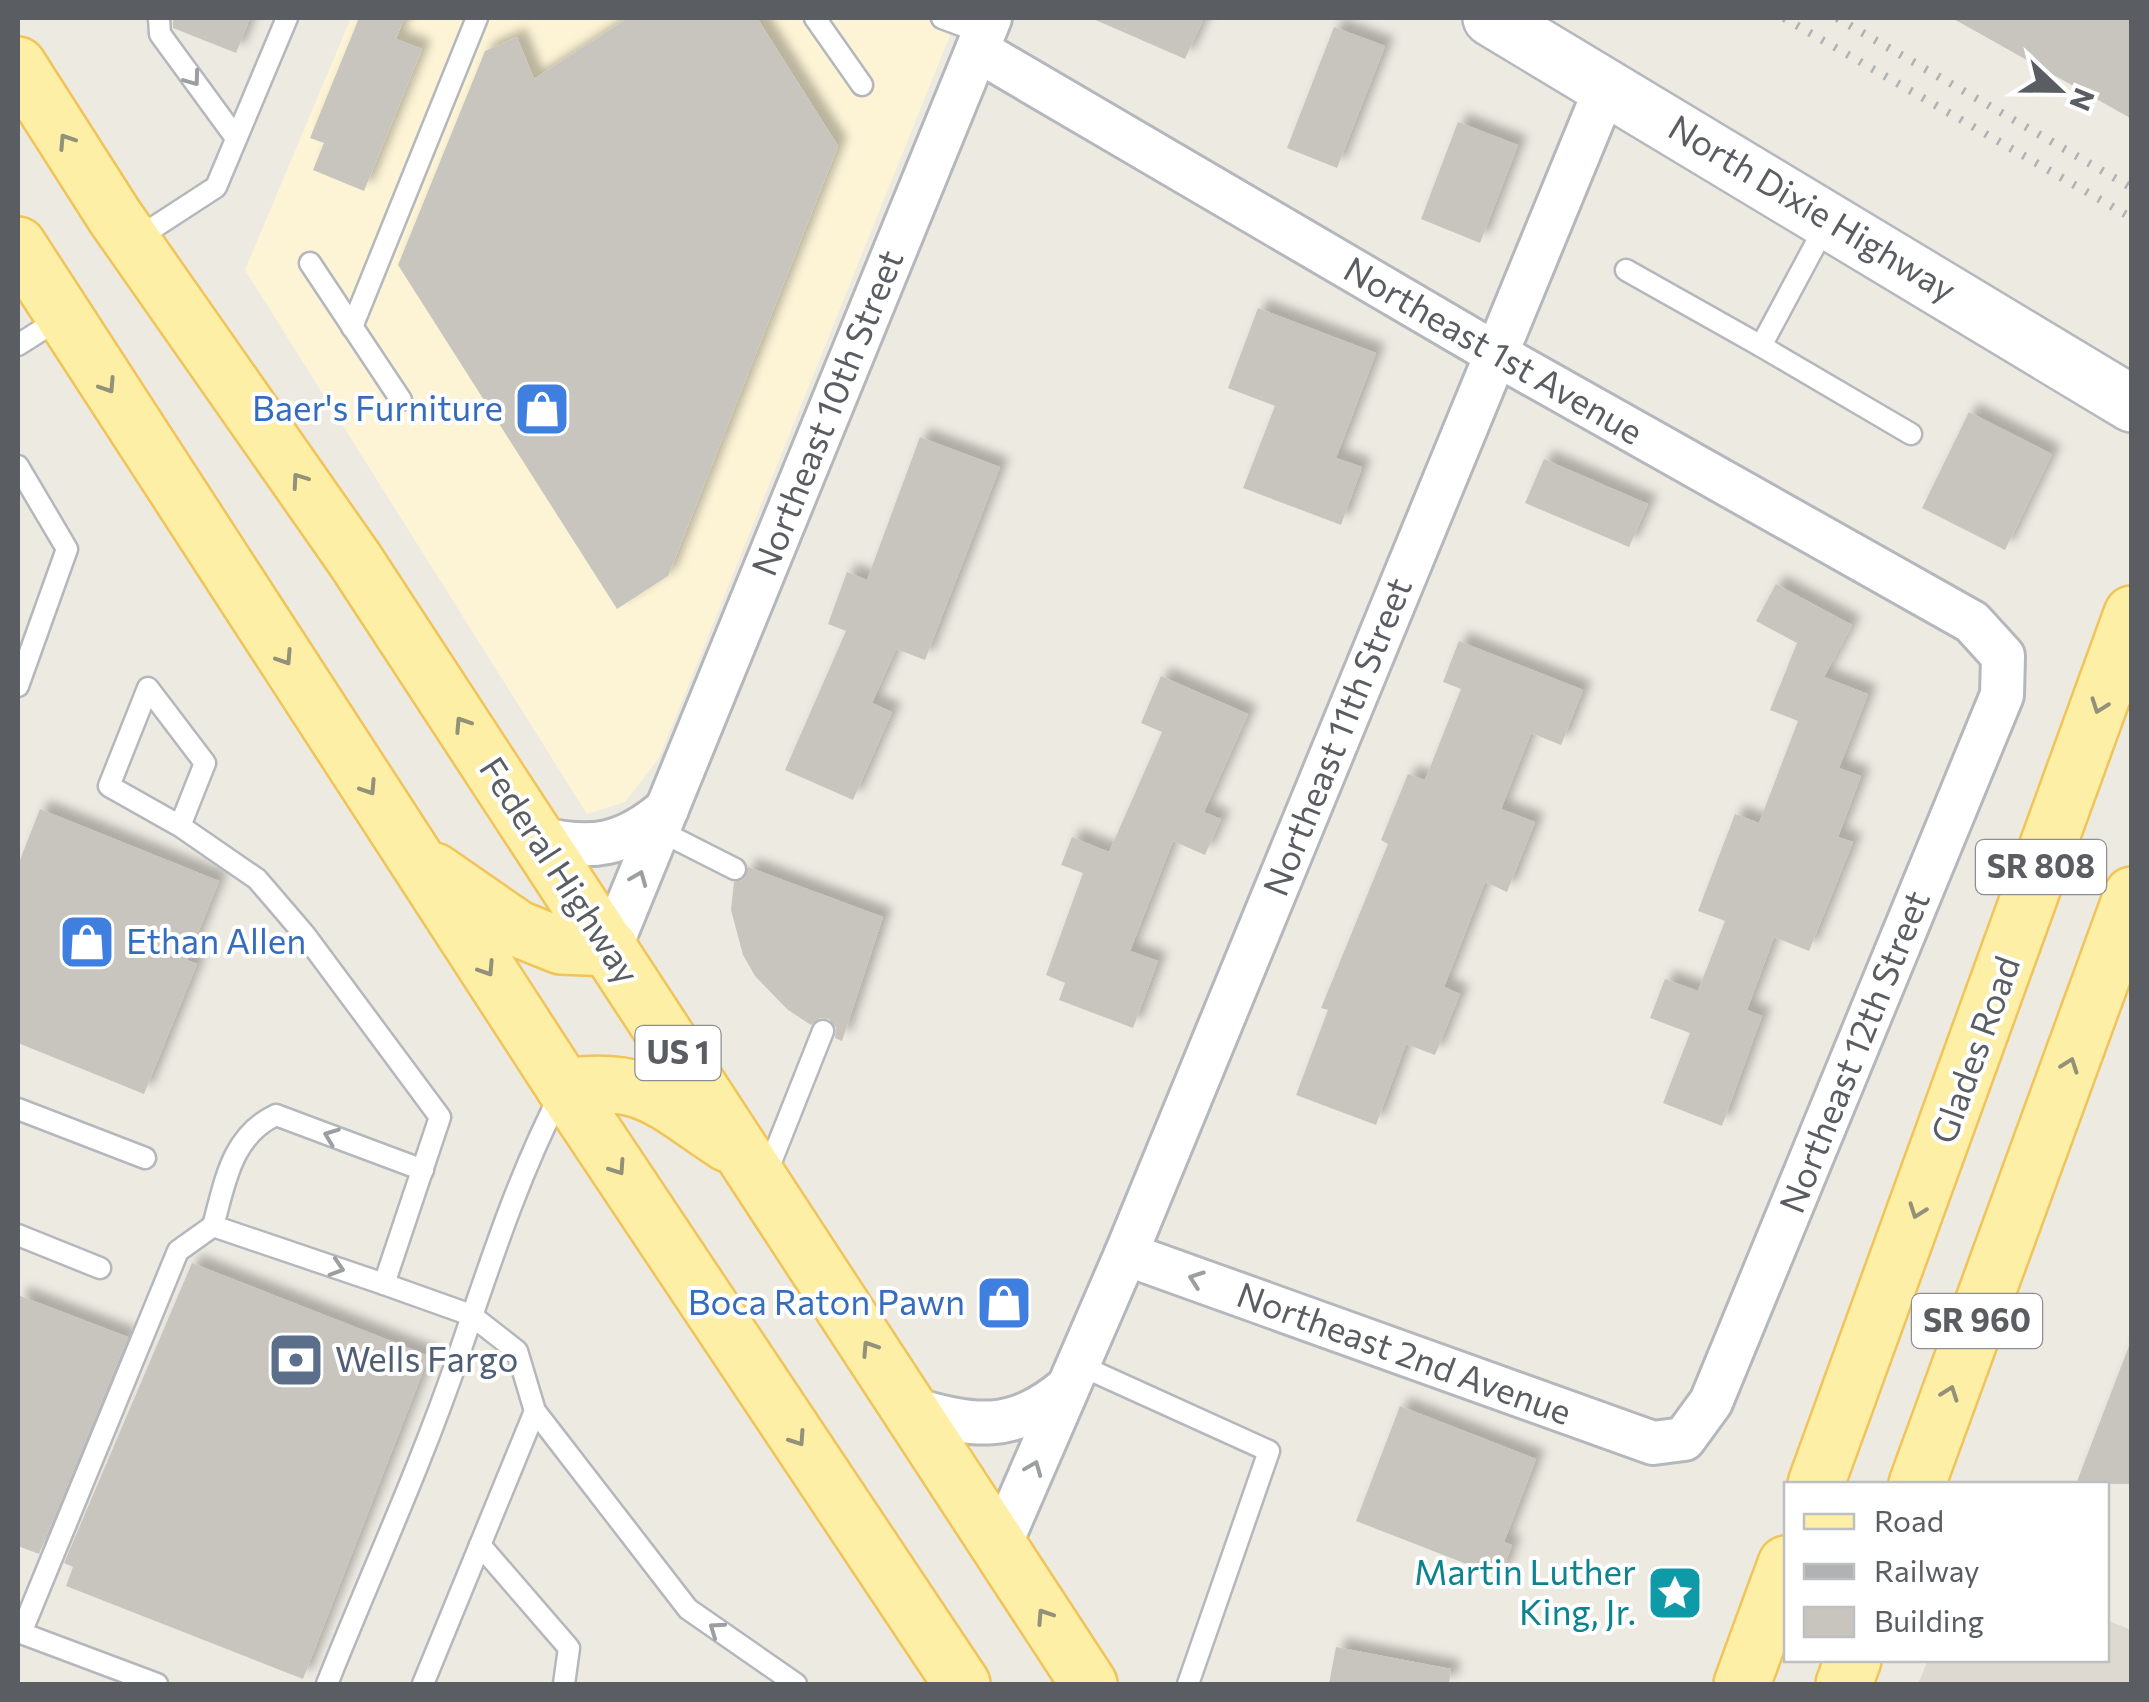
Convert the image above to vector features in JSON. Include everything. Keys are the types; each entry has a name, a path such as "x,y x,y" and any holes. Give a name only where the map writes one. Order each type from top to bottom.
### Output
{"main road":[{"name":"North Dixie Highway","path":"1491,18 1607,84 2132,404"},
{"name":"Federal Highway","path":"18,65 132,242 355,560 1089,1684"},
{"path":"18,245 564,1087 962,1684"},
{"name":"Glades Road","path":"1817,1482 2132,614"},
{"path":"415,858 518,928 561,946 610,948"},
{"name":"SR 808","path":"2037,1157 2132,895"},
{"path":"564,1087 607,1080 639,1086 752,1168"},
{"name":"SR 960","path":"1918,1482 2037,1157"},
{"path":"1742,1684 1784,1569"}],"street":[{"name":"Northeast 1st Avenue","path":"983,34 1496,354 1972,622 2003,656"},
{"name":"Northeast 10th Street","path":"610,948 983,34"},
{"name":"Northeast 11th Street","path":"999,1547 1126,1254 1607,84"},
{"name":"Northeast 12th Street","path":"1684,1439 1711,1402 2002,694 2003,656"},
{"path":"537,838 564,844 607,843 662,819"},
{"name":"Northeast 2nd Avenue","path":"1126,1254 1653,1444 1684,1439"},
{"path":"908,1408 946,1419 1012,1422 1041,1410 1072,1376"}],"lane":[{"path":"159,18 160,34 236,138"},
{"path":"132,242 216,188 287,18"},
{"path":"352,327 477,18"},
{"path":"816,18 862,84"},
{"path":"942,18 983,34"},
{"path":"1761,346 1829,219"},
{"path":"310,263 401,400"},
{"path":"1626,270 1911,434"},
{"path":"18,345 63,316"},
{"path":"18,466 67,549 18,686"},
{"path":"180,826 205,763 148,688 109,786 180,826 257,879 305,935 440,1117 384,1284"},
{"path":"662,819 735,869"},
{"path":"752,1168 823,1031"},
{"path":"327,1684 533,1150 564,1087"},
{"path":"18,1109 145,1158"},
{"path":"156,1684 19,1632 178,1251 212,1226 234,1154 255,1125 276,1115 422,1170"},
{"path":"212,1226 471,1315 517,1351 535,1412 688,1609 796,1684"},
{"path":"18,1235 100,1268"},
{"path":"1072,1376 1269,1452 1188,1684"},
{"path":"423,1684 535,1412"},
{"path":"480,1545 569,1648 564,1684"}],"shaded area":[{"path":"351,18 957,18 659,758 625,802 587,814 245,270"},
{"path":"2109,1621 2131,1630 2131,1684 1918,1684 1927,1662 2109,1662"}],"building":[{"path":"173,18 250,18 236,53 173,28"},
{"path":"359,18 404,18 396,39 422,49 364,191 313,170 324,143 310,138"},
{"path":"628,18 757,18 838,146 668,576 617,609 398,265 485,51 517,37 534,79"},
{"path":"1091,18 1204,18 1185,59"},
{"path":"1952,18 2132,18 2132,119"},
{"path":"1334,27 1385,46 1337,168 1287,148"},
{"path":"1458,122 1518,145 1480,243 1421,219"},
{"path":"1258,308 1376,353 1336,458 1362,467 1341,525 1243,488 1275,406 1228,388"},
{"path":"1969,412 2052,454 2005,550 1922,508"},
{"path":"920,437 1000,467 925,660 896,649 872,703 892,712 853,800 785,770 846,631 828,624 847,572 867,580"},
{"path":"1544,459 1648,504 1629,547 1525,503"},
{"path":"1776,584 1852,625 1824,677 1868,694 1839,768 1861,776 1838,837 1853,842 1809,951 1774,937 1747,1010 1762,1016 1722,1126 1663,1103 1690,1033 1650,1018 1665,979 1698,991 1725,921 1698,911 1735,814 1759,823 1798,721 1770,710 1797,643 1756,621"},
{"path":"1459,641 1583,690 1561,745 1531,733 1501,809 1535,822 1507,892 1485,882 1444,987 1460,994 1435,1055 1406,1044 1376,1125 1296,1095 1328,1010 1321,1008 1388,844 1381,840 1408,774 1425,780 1461,689 1443,682"},
{"path":"1161,676 1248,714 1204,812 1221,819 1205,855 1173,841 1130,951 1158,961 1133,1028 1059,1000 1065,983 1046,975 1083,873 1061,865 1072,837 1109,852 1162,732 1141,723"},
{"path":"40,809 219,881 187,960 197,964 144,1094 18,1043 18,865"},
{"path":"748,867 883,917 842,1041 835,1038 836,1028 829,1019 820,1018 811,1025 788,1010 755,976 743,955 731,910 734,882 743,880"},
{"path":"192,1263 429,1356 303,1679 66,1586 73,1567 64,1563"},
{"path":"18,1295 128,1337 39,1554 18,1546"},
{"path":"2129,1346 2132,1484 2077,1482"},
{"path":"1400,1406 1536,1459 1504,1542 1512,1545 1500,1577 1356,1521"},
{"path":"1336,1647 1451,1669 1449,1684 1329,1684"}],"railway":[{"path":"1784,18 2132,218"},
{"path":"1837,18 2132,188"}],"place":[{"name":"Baer's Furniture","path":"542,409"},
{"name":"Ethan Allen","path":"87,942"},
{"name":"Boca Raton Pawn","path":"1004,1303"},
{"name":"Wells Fargo","path":"296,1360"},
{"name":"Martin Luther King, Jr.","path":"1675,1593"}]}
